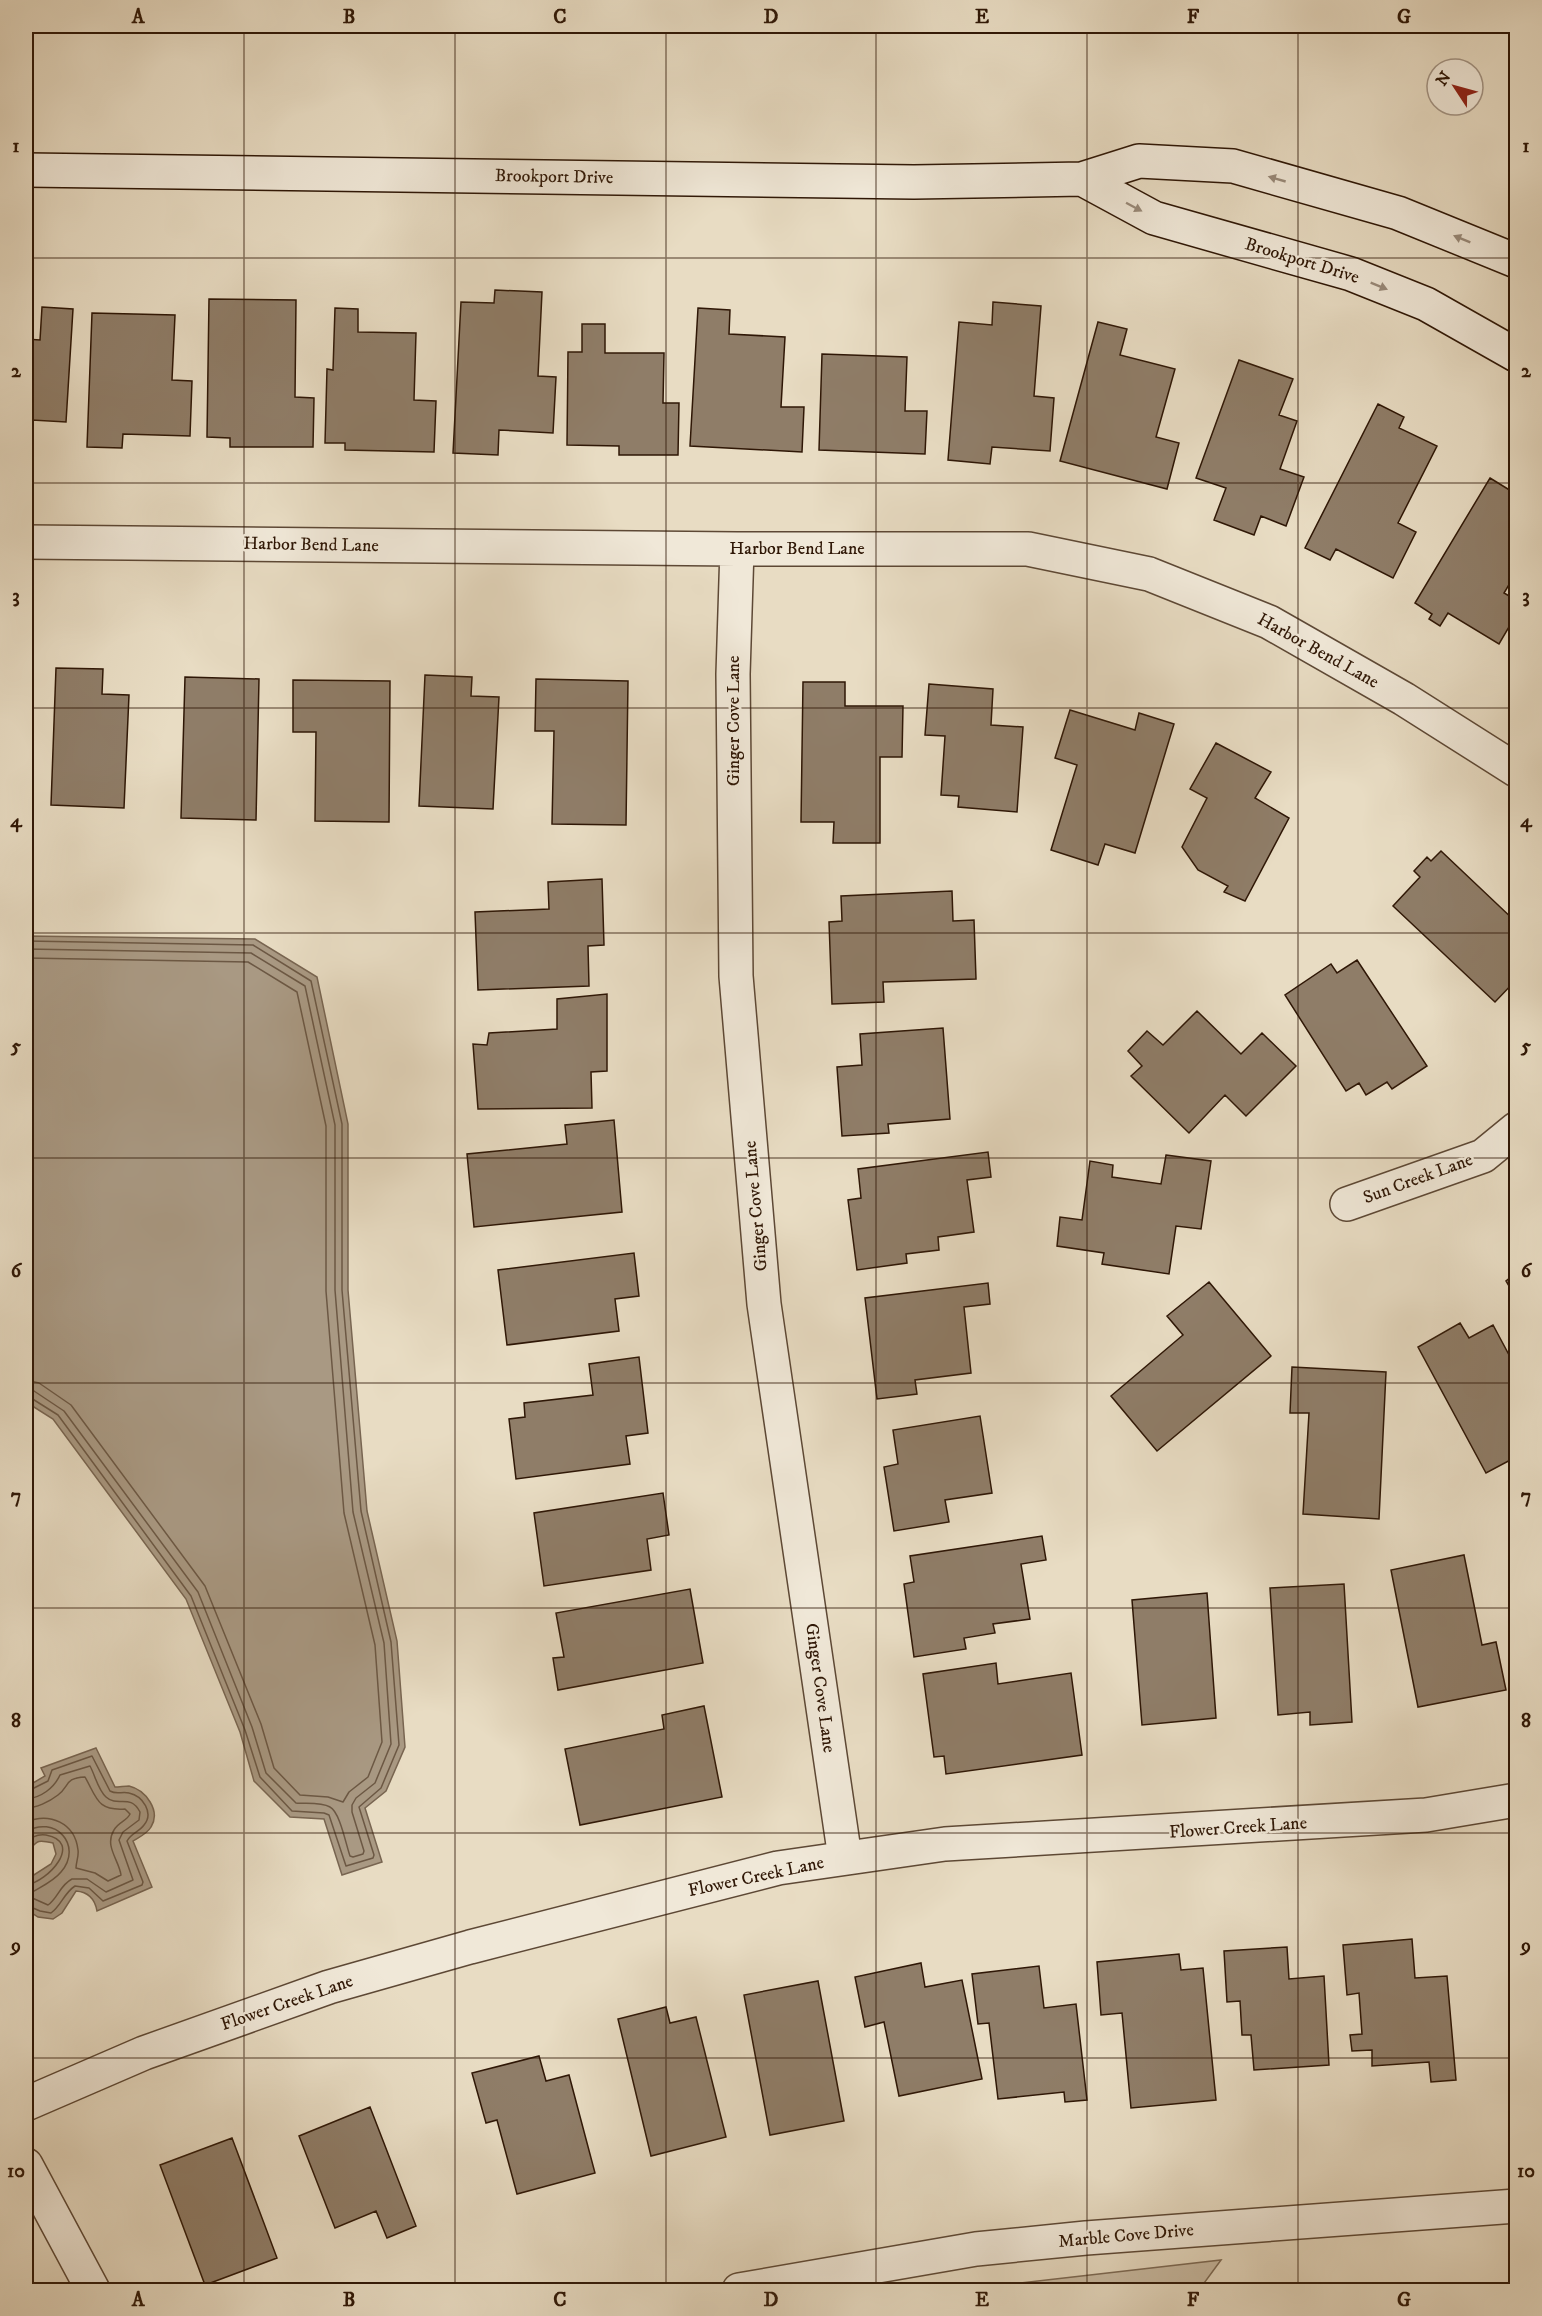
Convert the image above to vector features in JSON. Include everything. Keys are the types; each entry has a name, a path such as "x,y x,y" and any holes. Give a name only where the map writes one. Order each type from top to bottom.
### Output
{"street":[{"name":"Brookport Drive","path":"26,170 914,182 1082,180 1138,161 1233,166 1398,213 1516,261"},
{"name":"Brookport Drive","path":"1082,180 1154,218 1362,279 1426,304 1516,355"},
{"name":"Harbor Bend Lane","path":"26,542 737,549 1028,549 1149,574 1269,622 1404,699 1516,770"},
{"name":"Ginger Cove Lane","path":"737,549 733,674 737,988 764,1304 845,1858"},
{"name":"Sun Creek Lane","path":"1347,1204 1483,1156 1516,1129"},
{"name":"Flower Creek Lane","path":"26,2104 144,2053 329,1987 470,1947 778,1868 945,1845 1426,1815 1516,1800"},
{"path":"26,2165 93,2290"},
{"name":"Marble Cove Drive","path":"740,2290 976,2249 1086,2238 1516,2206"}],"shaded area":[{"path":"1221,2260 1199,2290 959,2290"}],"water":[{"path":"26,936 255,939 317,977 348,1124 348,1290 367,1511 397,1641 405,1747 386,1791 365,1808 382,1862 342,1875 324,1819 290,1817 254,1781 240,1732 186,1599 53,1419 26,1402"},
{"path":"96,1748 115,1787 135,1788 146,1797 153,1808 154,1821 151,1827 133,1841 152,1887 97,1911 90,1897 76,1891 62,1913 53,1919 38,1917 26,1909 26,1880 51,1864 56,1854 53,1843 42,1841 37,1842 26,1853 26,1810 28,1809 26,1787 45,1776 41,1768"}],"building":[{"path":"495,290 542,292 538,376 556,377 553,433 499,430 498,455 453,453 461,302 494,303"},
{"path":"209,299 296,300 295,397 314,398 313,447 230,447 230,438 207,437"},
{"path":"993,302 1041,306 1034,396 1054,398 1050,451 992,447 990,464 948,460 959,322 992,325"},
{"path":"42,307 73,309 66,422 32,420 31,449 26,448 26,339 40,340"},
{"path":"335,308 358,309 358,332 416,333 414,400 436,401 434,452 345,450 345,443 325,443 327,369 333,370"},
{"path":"698,308 730,310 729,334 785,337 781,407 804,407 802,452 690,446"},
{"path":"92,313 175,315 172,380 192,381 190,436 123,434 122,448 87,447"},
{"path":"1098,322 1127,329 1120,355 1175,369 1156,437 1179,443 1167,489 1060,461"},
{"path":"582,324 605,324 605,353 664,353 663,403 679,403 678,455 619,455 619,446 567,445 568,352 582,352"},
{"path":"822,354 907,357 905,411 927,411 925,454 819,450"},
{"path":"1239,360 1293,379 1279,415 1297,421 1280,469 1304,477 1286,526 1261,516 1254,535 1214,520 1226,488 1196,478"},
{"path":"1378,404 1404,417 1399,428 1437,446 1398,523 1416,532 1393,578 1336,549 1330,560 1305,548"},
{"path":"1490,478 1516,494 1516,573 1504,593 1516,600 1516,615 1499,644 1448,613 1440,626 1429,619 1432,614 1415,603"},
{"path":"56,668 103,669 102,694 129,695 124,808 51,805"},
{"path":"425,675 472,677 471,696 499,697 493,809 419,806"},
{"path":"185,677 259,679 256,820 181,818"},
{"path":"536,679 628,681 626,825 552,824 554,731 535,731"},
{"path":"293,680 390,681 389,822 315,821 316,732 293,732"},
{"path":"803,682 845,682 845,706 903,706 902,757 880,757 880,843 833,843 834,822 801,822"},
{"path":"929,684 993,689 991,725 1023,727 1017,812 958,807 959,796 941,795 945,736 925,735"},
{"path":"1070,710 1135,730 1139,713 1174,724 1135,853 1105,844 1098,865 1051,850 1077,765 1055,758"},
{"path":"1216,743 1271,772 1255,798 1289,818 1245,901 1224,892 1228,886 1198,870 1182,847 1207,798 1190,789"},
{"path":"1441,851 1516,922 1516,980 1495,1002 1393,906 1420,877 1414,871 1427,857 1431,861"},
{"path":"602,879 604,945 588,946 589,986 478,990 475,912 549,909 548,882"},
{"path":"952,891 953,921 974,920 976,979 883,982 884,1002 832,1004 829,922 842,921 841,896"},
{"path":"1357,960 1427,1066 1392,1089 1387,1082 1366,1095 1359,1083 1346,1091 1285,995 1331,964 1337,973"},
{"path":"607,994 607,1071 591,1072 592,1108 478,1109 473,1044 487,1045 489,1033 557,1029 557,999"},
{"path":"1197,1011 1241,1054 1262,1033 1296,1066 1246,1116 1225,1095 1189,1133 1131,1076 1142,1066 1128,1051 1147,1031 1163,1045"},
{"path":"943,1028 950,1119 888,1124 889,1133 842,1136 837,1067 862,1065 860,1034"},
{"path":"614,1120 622,1212 474,1227 467,1154 567,1144 565,1125"},
{"path":"988,1152 991,1177 967,1180 974,1232 938,1237 939,1250 906,1254 907,1263 857,1270 848,1200 861,1198 858,1169"},
{"path":"1166,1155 1211,1161 1201,1229 1176,1226 1169,1274 1102,1264 1104,1253 1057,1246 1060,1217 1082,1220 1090,1161 1113,1165 1112,1177 1161,1184"},
{"path":"634,1253 639,1296 615,1299 619,1331 507,1345 498,1270"},
{"path":"1516,1273 1516,1298 1506,1281"},
{"path":"1209,1282 1271,1356 1157,1451 1111,1396 1183,1335 1167,1316"},
{"path":"988,1283 990,1304 964,1307 971,1373 915,1380 917,1394 877,1399 865,1298"},
{"path":"1460,1323 1469,1338 1493,1325 1516,1368 1516,1457 1486,1473 1418,1347"},
{"path":"639,1357 648,1433 626,1436 630,1464 516,1479 509,1419 525,1417 524,1403 593,1395 589,1364"},
{"path":"1292,1367 1386,1372 1379,1519 1303,1514 1309,1413 1290,1413"},
{"path":"980,1416 992,1493 945,1500 949,1522 894,1531 884,1467 898,1464 893,1430"},
{"path":"663,1493 669,1535 647,1539 651,1570 544,1586 534,1513"},
{"path":"1042,1536 1046,1560 1021,1564 1030,1619 993,1624 995,1633 964,1638 966,1649 914,1657 904,1584 914,1582 910,1556"},
{"path":"1464,1555 1482,1645 1496,1642 1506,1690 1418,1707 1391,1570"},
{"path":"1344,1584 1352,1722 1310,1725 1310,1712 1278,1715 1270,1588"},
{"path":"690,1589 703,1663 558,1690 553,1658 564,1657 556,1613"},
{"path":"1207,1593 1216,1718 1142,1725 1132,1600"},
{"path":"996,1663 998,1684 1071,1673 1082,1755 946,1774 944,1756 934,1757 923,1674"},
{"path":"704,1706 722,1797 580,1825 565,1749 664,1729 662,1715"},
{"path":"1412,1939 1415,1978 1447,1976 1456,2080 1431,2082 1429,2062 1372,2066 1372,2050 1352,2051 1350,2035 1362,2034 1359,1993 1347,1995 1343,1945"},
{"path":"1287,1947 1289,1979 1324,1976 1329,2065 1254,2070 1251,2035 1242,2035 1240,2001 1227,2002 1224,1951"},
{"path":"1179,1954 1181,1970 1203,1968 1216,2100 1131,2108 1122,2013 1101,2015 1097,1962"},
{"path":"921,1963 925,1987 962,1980 982,2079 899,2096 884,2022 865,2027 855,1977"},
{"path":"1039,1966 1044,2008 1076,2004 1087,2100 1065,2102 1064,2092 998,2099 989,2023 978,2024 972,1974"},
{"path":"818,1981 844,2121 770,2135 744,1995"},
{"path":"666,2007 670,2023 696,2017 726,2137 651,2156 618,2019"},
{"path":"539,2056 546,2081 569,2075 595,2173 517,2194 497,2120 486,2123 472,2073"},
{"path":"370,2107 416,2226 387,2238 376,2211 335,2228 299,2136"},
{"path":"232,2138 277,2258 205,2285 160,2165"}]}
